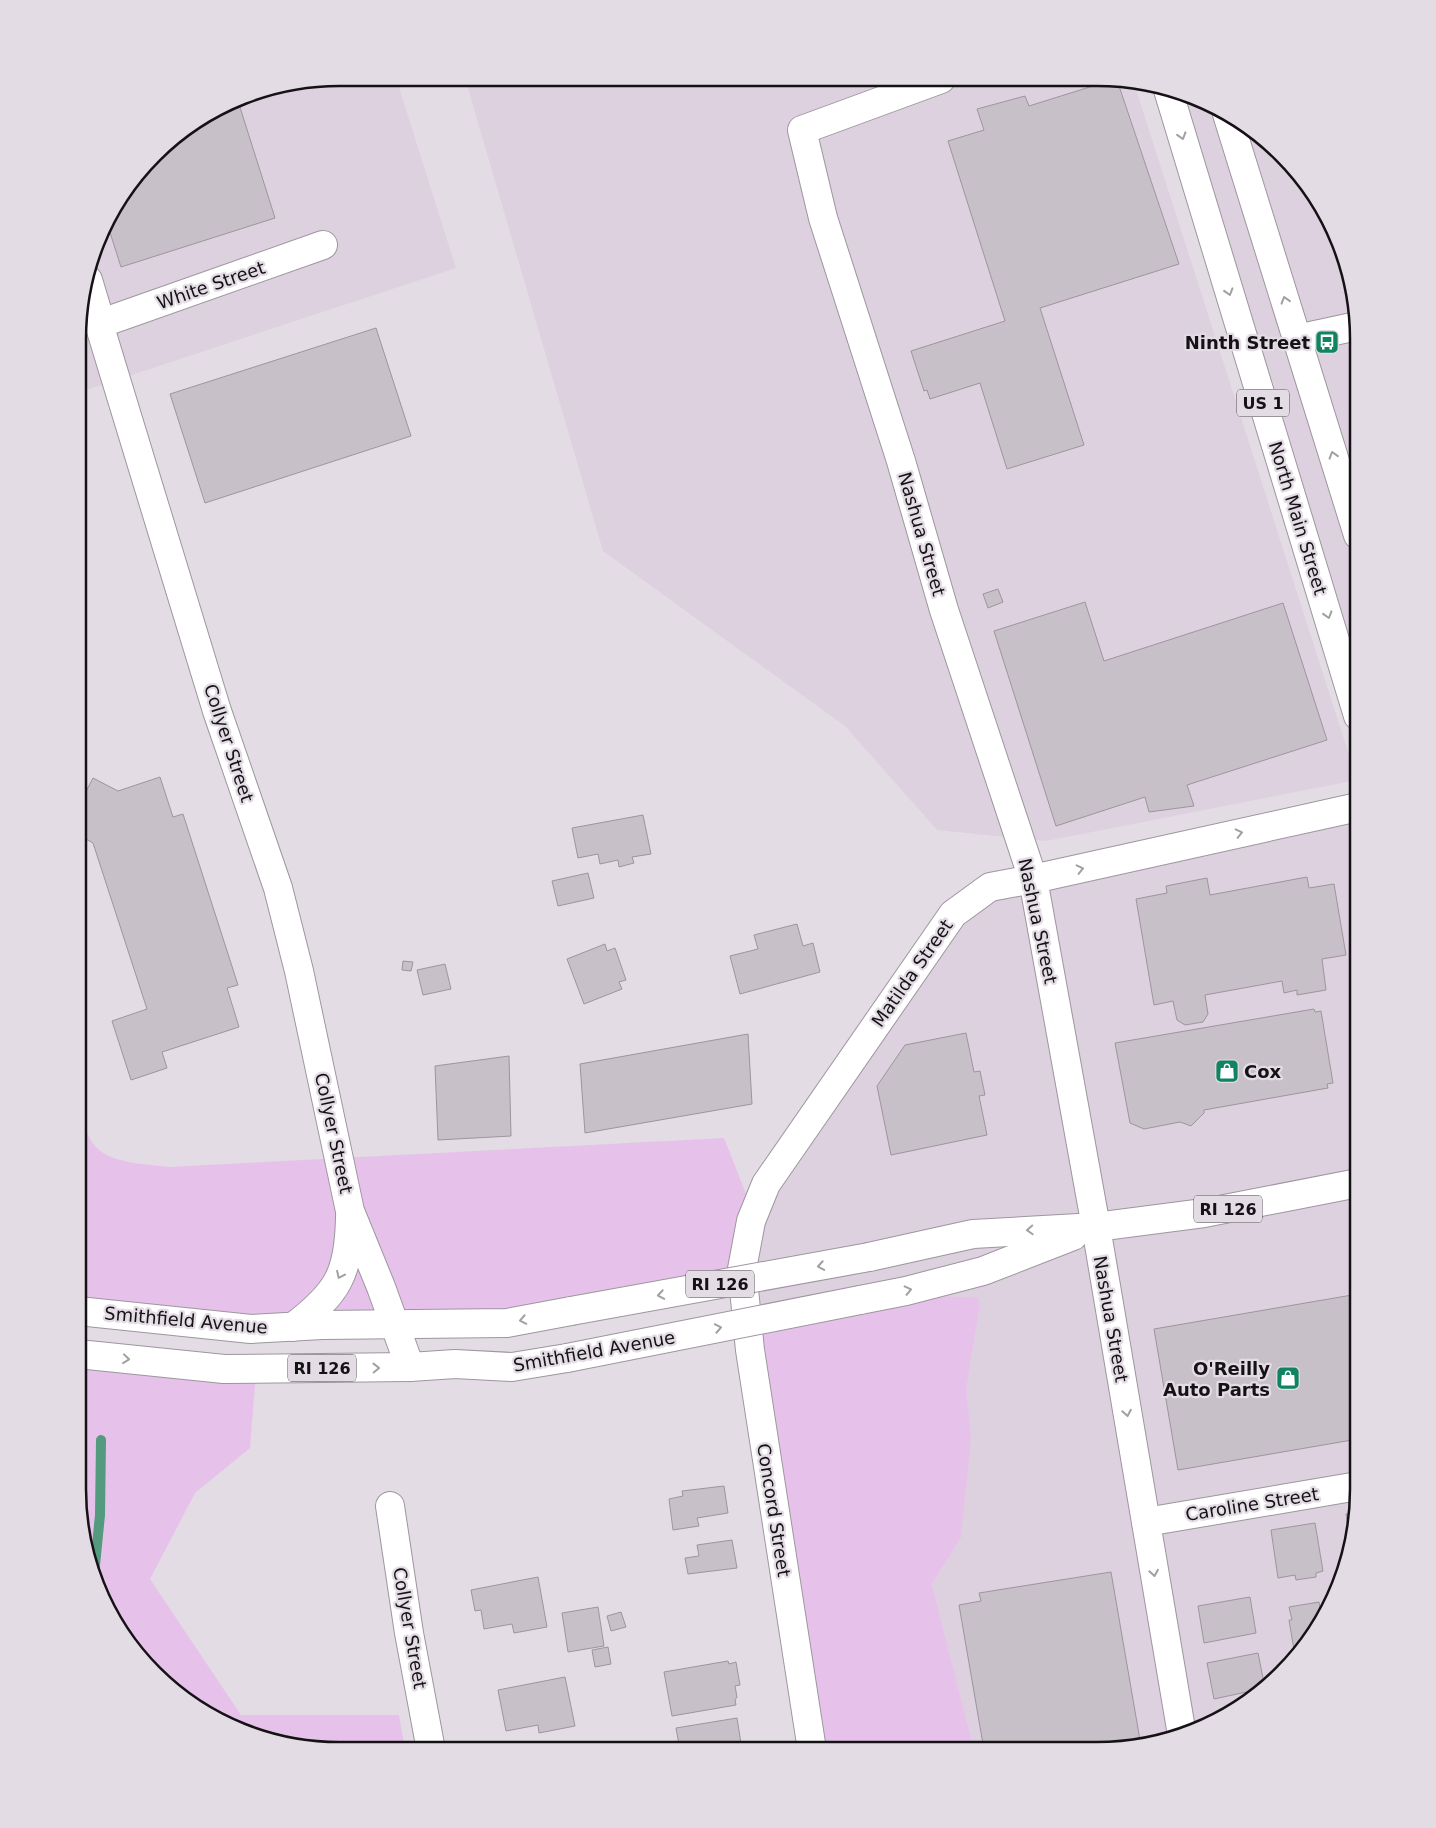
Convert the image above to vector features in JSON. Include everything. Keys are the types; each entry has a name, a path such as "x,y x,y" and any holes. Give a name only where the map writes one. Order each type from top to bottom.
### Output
{"street":[{"name":"Nashua Street","path":"922,86 802,130 824,218 902,461 944,610 1033,879 1096,1227 1181,1727"},
{"name":"North Main Street","path":"1170,98 1350,690"},
{"name":"US 1","path":"1230,125 1350,509"},
{"name":"White Street","path":"99,324 323,245"},
{"name":"Collyer Street","path":"91,290 99,324 217,711 278,888 299,971 350,1211 381,1287 410,1367"},
{"path":"1297,339 1349,328"},
{"name":"Matilda Street","path":"742,1268 751,1221 766,1184 953,914 990,887 1350,808"},
{"name":"Smithfield Avenue","path":"86,1312 251,1329 508,1324 869,1257 973,1234 1096,1227 1204,1213 1350,1185"},
{"name":"Collyer Street","path":"293,1327 314,1311 328,1296 339,1278 346,1261 350,1211"},
{"name":"Smithfield Avenue","path":"86,1355 224,1369 410,1367 455,1364 512,1366 567,1358 906,1291 983,1271 1096,1227"},
{"name":"Concord Street","path":"742,1268 750,1350 811,1742"},
{"name":"Caroline Street","path":"1146,1522 1350,1487"},
{"name":"Collyer Street","path":"390,1506 409,1633 429,1742"}],"shaded area":[{"path":"399,86 456,268 86,390 88,306 95,274 112,227 138,185 160,160 185,138 213,120 242,105 306,88"},
{"path":"467,86 1097,86 1136,89 1350,758 1350,781 1046,841 937,830 845,726 603,551"},
{"path":"1168,97 1209,112 1251,138 1264,149 1298,185 1316,213 1331,242 1345,290 1350,339 1350,659"},
{"path":"1350,347 1350,360 1347,348"},
{"path":"1350,810 1350,1489 1345,1538 1331,1586 1324,1601 1298,1643 1276,1668 1251,1690 1209,1716 1194,1723 1146,1737 1097,1742 972,1742 932,1584 961,1538 970,1437 966,1391 980,1306 748,1324 744,1239 973,901"},
{"path":"86,1129 95,1146 113,1158 169,1167 724,1138 752,1209 743,1280 402,1323 86,1309"},
{"path":"921,1295 978,1298 980,1305 966,1391 971,1437 961,1538 932,1584 972,1742 812,1742 748,1324"},
{"path":"86,1352 258,1370 250,1448 195,1493 150,1579 241,1715 399,1715 404,1742 339,1742 290,1737 242,1723 213,1708 185,1690 149,1656 138,1643 112,1601 105,1586 91,1538 86,1489"}],"building":[{"path":"1093,86 1119,87 1179,264 1040,308 1084,445 1007,469 980,383 930,399 927,390 924,391 911,351 1005,321 948,141 984,130 977,109 1025,96 1029,106"},
{"path":"240,106 275,218 121,267 110,232 138,185 160,160 185,138"},
{"path":"376,328 411,436 205,503 170,394"},
{"path":"998,589 1003,602 988,608 983,594"},
{"path":"1085,602 1104,661 1283,603 1327,740 1187,785 1194,806 1149,812 1145,797 1056,826 994,631"},
{"path":"160,777 173,817 183,814 238,985 227,988 239,1027 162,1052 167,1068 131,1080 112,1021 147,1009 93,843 86,839 86,792 93,778 118,791"},
{"path":"643,815 651,854 632,857 634,863 619,867 618,860 600,864 598,854 578,858 572,828"},
{"path":"588,873 594,898 558,906 552,881"},
{"path":"1307,877 1309,888 1334,884 1346,955 1322,959 1326,990 1297,995 1297,990 1284,993 1282,981 1205,995 1208,1014 1203,1022 1185,1025 1177,1020 1173,1001 1154,1005 1136,899 1167,893 1166,886 1207,878 1210,895"},
{"path":"797,924 803,946 813,943 820,972 740,994 730,956 758,949 754,935"},
{"path":"605,944 607,951 615,948 626,980 619,982 622,989 584,1004 567,959"},
{"path":"403,961 413,962 411,971 402,970"},
{"path":"445,964 451,989 423,995 417,970"},
{"path":"1314,1009 1315,1012 1321,1011 1333,1083 1327,1084 1328,1088 1204,1110 1204,1113 1191,1126 1180,1122 1144,1129 1130,1123 1115,1043"},
{"path":"966,1033 974,1072 980,1071 985,1095 979,1096 987,1135 891,1155 877,1086 905,1045"},
{"path":"748,1034 752,1104 585,1133 580,1064"},
{"path":"509,1056 511,1136 438,1140 435,1066"},
{"path":"1350,1295 1350,1440 1178,1470 1154,1329"},
{"path":"724,1486 728,1513 697,1518 699,1526 673,1530 669,1499 683,1496 682,1491"},
{"path":"1315,1523 1323,1571 1316,1573 1316,1577 1296,1580 1295,1575 1278,1578 1271,1530"},
{"path":"732,1540 737,1568 688,1574 685,1558 699,1556 697,1545"},
{"path":"1111,1572 1140,1738 1097,1742 983,1742 959,1605 981,1601 979,1593"},
{"path":"538,1577 547,1627 514,1633 512,1624 484,1629 481,1610 475,1611 471,1590"},
{"path":"1250,1597 1256,1633 1204,1643 1198,1606"},
{"path":"1319,1602 1320,1608 1294,1648 1289,1620 1292,1620 1289,1607"},
{"path":"598,1607 604,1646 568,1652 562,1613"},
{"path":"621,1612 626,1627 611,1631 607,1616"},
{"path":"608,1647 611,1664 595,1667 592,1650"},
{"path":"1258,1653 1263,1680 1249,1692 1214,1699 1207,1663"},
{"path":"728,1661 729,1664 736,1662 740,1685 735,1686 736,1705 672,1716 664,1672"},
{"path":"565,1677 575,1726 539,1733 538,1725 506,1731 498,1690"},
{"path":"737,1718 741,1742 679,1742 676,1728"}],"waterway":[{"path":"96,1557 100,1515 101,1440"}],"place":[{"name":"Ninth Street","path":"1327,342"},
{"name":"Cox","path":"1227,1071"},
{"name":"O'Reilly Auto Parts","path":"1288,1378"}]}
